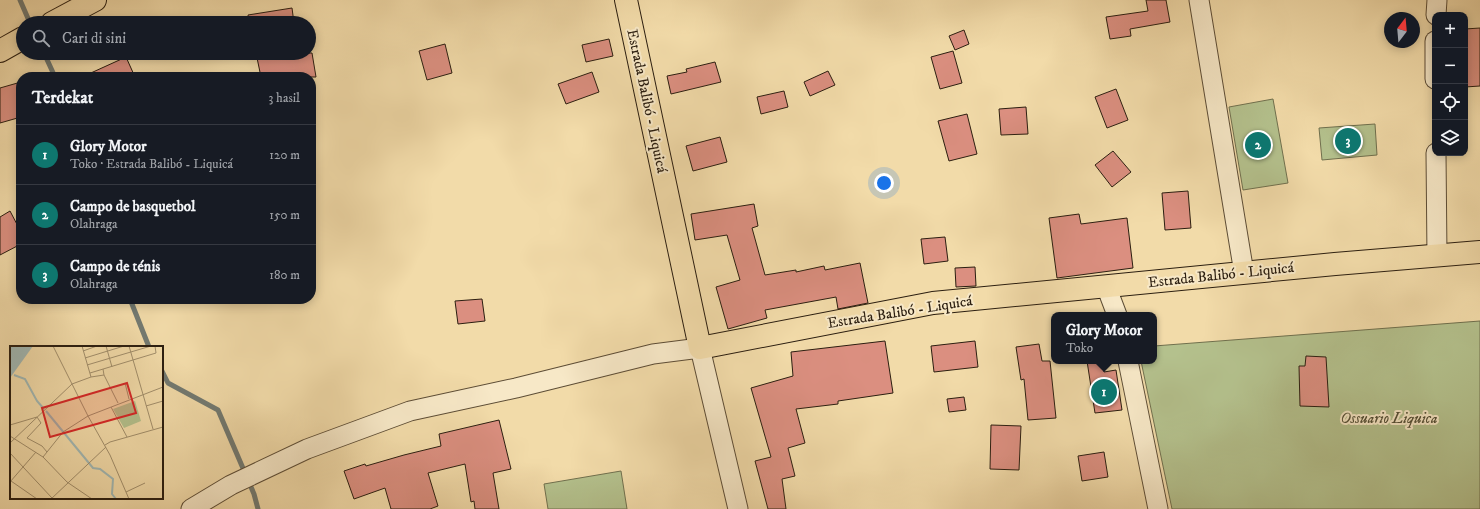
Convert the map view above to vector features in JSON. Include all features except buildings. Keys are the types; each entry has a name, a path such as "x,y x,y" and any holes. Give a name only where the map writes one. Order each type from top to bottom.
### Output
{"main road":[{"path":"65,16 95,0"},
{"name":"Estrada Balibó - Liquicá","path":"626,0 700,348 933,303 1480,252"}],"street":[{"path":"1198,0 1244,273"},
{"path":"1436,12 1437,0"},
{"path":"1436,156 1437,256"},
{"path":"1106,286 1116,312"},
{"path":"191,509 231,485 307,449 410,412 654,354 700,348 738,509"},
{"path":"1129,364 1158,509"}],"green space":[{"path":"1273,99 1288,183 1243,190 1229,107"},
{"path":"1375,124 1377,155 1322,160 1319,128"},
{"name":"Ossuario Liquica","path":"1480,321 1480,509 1172,509 1142,364 1157,364 1157,346"},
{"path":"621,471 627,509 548,509 544,484"}],"waterway":[{"path":"20,0 27,16"},
{"path":"47,60 53,72"},
{"path":"132,304 149,346"},
{"path":"163,373 168,383 218,410 254,494 258,509"}],"place":[{"name":"Campo de ténis","path":"1348,141"},
{"name":"Campo de basquetbol","path":"1258,145"},
{"name":"Glory Motor","path":"1104,392"}]}
